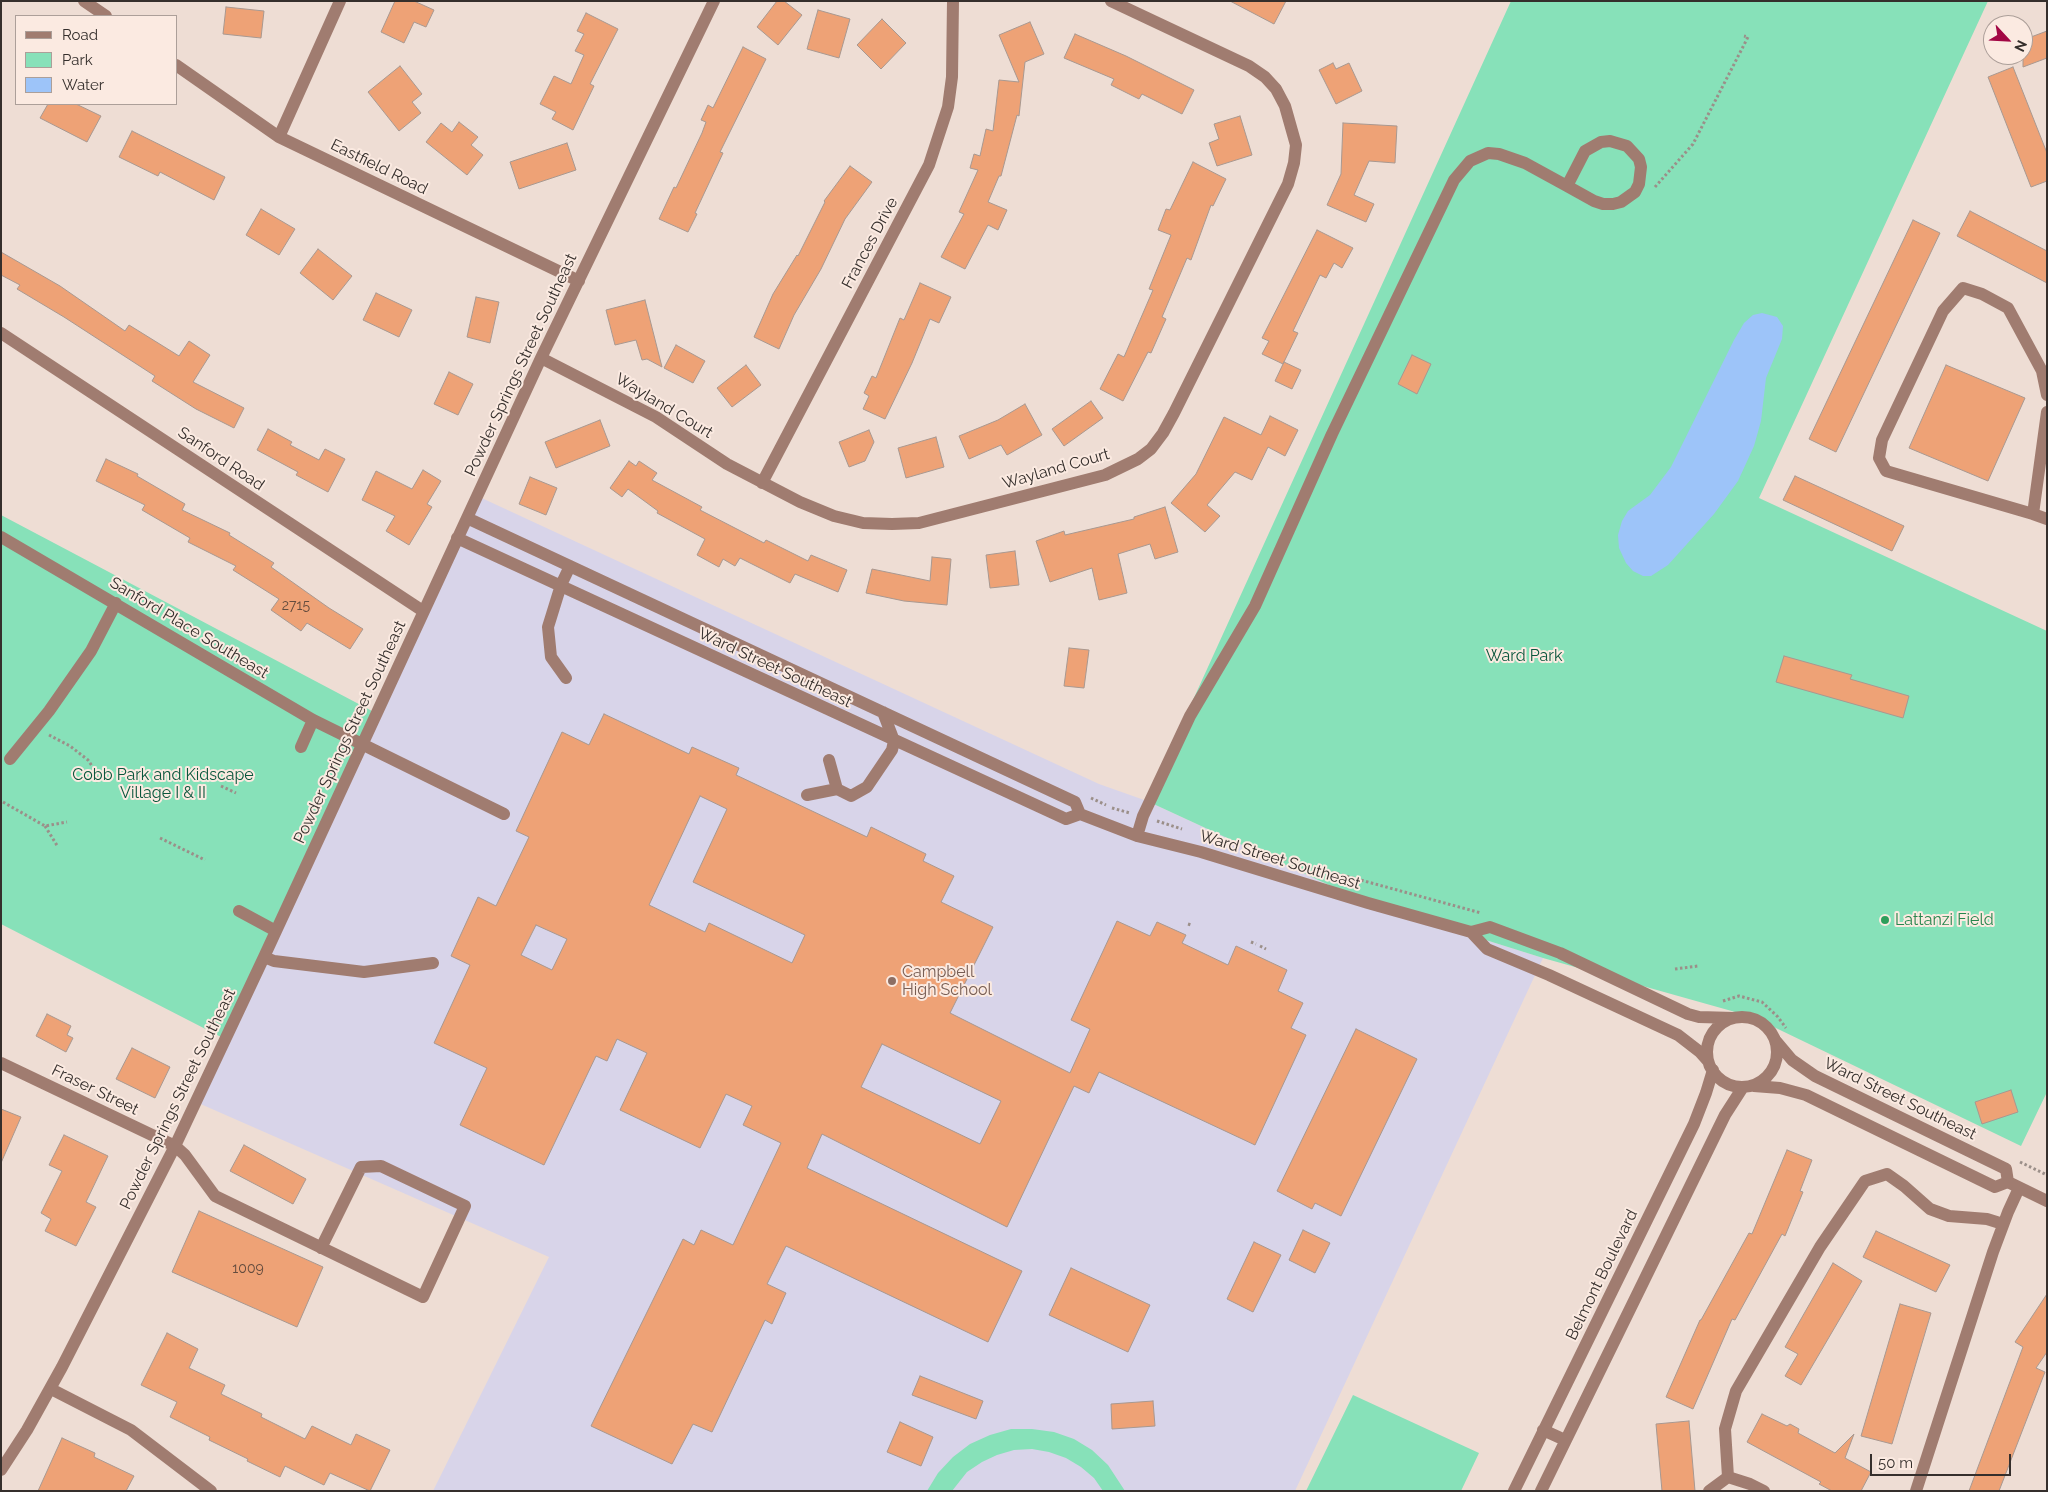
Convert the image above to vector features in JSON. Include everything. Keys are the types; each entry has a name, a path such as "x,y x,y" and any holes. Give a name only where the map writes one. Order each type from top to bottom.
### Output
{"street":[{"path":"84,1 105,15"},
{"path":"279,137 340,1"},
{"name":"Powder Springs Street Southeast","path":"1,1470 51,1389 175,1146 457,538 714,1"},
{"name":"Frances Drive","path":"762,483 929,165 948,107 952,77 953,1"},
{"name":"Wayland Court","path":"542,358 656,417 727,464 762,483 834,516 863,523 919,523 1104,475 1138,459 1150,449 1163,433 1288,184 1294,163 1296,146 1285,106 1276,90 1265,77 1249,66 1111,1"},
{"name":"Eastfield Road","path":"178,66 279,137 579,281"},
{"path":"1137,836 1143,816 1190,716 1255,606 1332,434 1454,180 1470,161 1488,153 1500,154 1525,164 1594,201 1603,204 1613,204 1629,198 1639,184 1641,167 1634,152 1627,146 1610,140 1601,142 1586,151 1567,186"},
{"path":"2047,395 2042,371 2008,308 1982,294 1963,288 1943,311 1882,440 1879,458 1886,470 2047,519"},
{"name":"Sanford Road","path":"1,333 371,579 424,611"},
{"path":"2033,514 2047,412"},
{"name":"Ward Street Southeast","path":"467,518 1075,802 1080,814"},
{"name":"Sanford Place Southeast","path":"1,537 313,720 504,814"},
{"name":"Ward Street Southeast","path":"457,538 1066,819 1080,814 1137,836 1201,852 1471,932 1490,927 1560,953 1699,1018 1747,1017 1760,1021 1792,1060 1815,1076 2006,1169 2013,1185"},
{"path":"566,678 551,658 548,627 561,585 570,566"},
{"path":"10,759 91,651 116,603"},
{"path":"807,795 837,789 851,796 867,788 892,750 894,741 883,712"},
{"path":"301,747 313,720"},
{"path":"829,760 837,789"},
{"path":"239,912 276,931"},
{"name":"Ward Street Southeast","path":"1471,932 1487,949 1678,1035 1700,1052 1715,1075 1727,1084 1780,1088 1806,1095 1995,1187 2013,1185 2047,1201"},
{"path":"264,957 274,961 364,972 433,963"},
{"path":"1710,1066 1707,1046 1713,1032 1722,1023 1734,1018"},
{"path":"1541,1491 1724,1115 1748,1086 1766,1079 1774,1068 1778,1055 1776,1041"},
{"name":"Fraser Street","path":"1,1063 175,1146"},
{"name":"Belmont Boulevard","path":"1514,1491 1694,1124 1701,1108 1710,1066"},
{"path":"175,1146 185,1155 215,1196 321,1248 423,1297 465,1206 381,1166 361,1168 321,1248"},
{"path":"1728,1477 1725,1429 1736,1391 1820,1247 1865,1181 1887,1174 1930,1209 1949,1216 1987,1219 2003,1224"},
{"path":"1916,1491 2003,1224 2013,1185"},
{"path":"51,1389 131,1430 211,1491"},
{"path":"1543,1430 1566,1440"},
{"path":"1709,1491 1728,1477"},
{"path":"1728,1477 1764,1491"}],"path":[{"path":"1639,184 1651,190 1688,151 1748,37 1744,36"},
{"path":"34,729 70,746 88,760 94,769 98,782"},
{"path":"221,786 236,793"},
{"path":"3,802 45,826 58,847"},
{"path":"45,826 67,822"},
{"path":"160,838 205,860"},
{"path":"1251,942 1266,949"},
{"path":"1675,969 1698,966"}],"shaded area":[{"name":"Campbell High School","path":"473,494 1099,784 1147,801 1368,903 1543,958 1295,1491 433,1491 549,1257 196,1102"}],"green space":[{"name":"Ward Park","path":"1511,1 1988,1 1759,498 2047,631 2047,1092 2021,1146 1753,1017 1543,958 1368,903 1147,801"},
{"name":"Cobb Park and Kidscape Village I & II","path":"1,515 372,711 225,1039 1,924"},
{"path":"1353,1395 1479,1453 1461,1491 1306,1491"},
{"path":"1011,1429 1054,1432 1074,1439 1092,1450 1108,1465 1125,1491 1103,1491 1094,1478 1066,1458 1032,1449 1014,1450 982,1462 967,1472 952,1491 927,1491 938,1473 953,1457 970,1444 990,1435"}],"water":[{"path":"1762,313 1777,317 1783,326 1782,339 1766,378 1761,421 1754,446 1738,481 1714,514 1668,565 1651,576 1643,576 1633,571 1626,563 1619,548 1618,535 1622,521 1628,511 1650,495 1671,467 1744,323 1753,315"}],"building":[{"path":"395,1 414,1 434,10 426,27 414,22 404,43 381,32"},
{"path":"777,1 784,1 802,15 778,45 757,27"},
{"path":"1230,1 1286,1 1274,24"},
{"path":"226,7 264,11 261,38 223,34"},
{"path":"818,10 850,19 839,58 807,49"},
{"path":"586,13 618,29 590,84 594,86 573,130 552,119 556,112 540,104 554,76 571,84 584,55 575,51 584,34 577,31"},
{"path":"882,19 906,43 881,69 857,45"},
{"path":"1030,22 1044,54 1025,62 1019,116 1017,115 1001,176 999,176 988,202 1007,210 998,230 988,225 965,269 941,257 964,214 959,212 978,170 970,168 974,154 980,156 986,129 993,131 999,80 1019,82 999,35"},
{"path":"2047,31 2047,58 2033,63 2033,36"},
{"path":"1075,34 1126,56 1194,90 1182,114 1142,94 1139,99 1111,85 1114,79 1064,58"},
{"path":"743,47 766,59 720,152 723,153 688,232 659,219 702,133 706,122 701,120 708,105 713,108"},
{"path":"1333,63 1336,69 1349,63 1362,91 1336,104 1319,70"},
{"path":"400,66 422,94 412,102 421,113 399,131 368,92"},
{"path":"2013,67 2047,153 2047,181 2031,187 1988,77"},
{"path":"47,105 78,105 101,116 87,142 40,118"},
{"path":"1240,116 1252,155 1217,166 1209,143 1219,139 1214,124"},
{"path":"459,122 478,137 471,145 483,155 467,175 426,142 441,123 452,132"},
{"path":"1343,123 1397,126 1395,163 1369,161 1354,195 1374,204 1366,222 1327,205 1341,174"},
{"path":"132,131 225,177 214,200 160,172 158,176 119,157"},
{"path":"567,143 576,170 519,189 510,162"},
{"path":"1193,162 1226,179 1213,206 1211,205 1191,260 1187,258 1162,317 1166,319 1151,353 1148,352 1123,401 1100,389 1118,354 1124,357 1153,290 1149,289 1171,235 1158,230 1166,209 1170,210"},
{"path":"850,166 872,182 845,219 821,269 794,315 779,349 754,337 773,294 798,256 824,201"},
{"path":"261,209 295,229 279,255 246,235"},
{"path":"1970,211 2047,251 2047,283 1957,236"},
{"path":"1913,220 1940,233 1836,452 1809,439"},
{"path":"1317,230 1353,248 1342,268 1334,263 1326,278 1320,275 1293,331 1298,333 1283,364 1262,354 1269,341 1262,338"},
{"path":"318,249 352,276 333,300 300,273"},
{"path":"1,252 60,286 125,331 129,325 179,356 189,341 210,355 193,382 244,408 234,428 196,409 152,381 155,376 17,289 20,285 1,275"},
{"path":"920,283 951,297 939,323 930,319 912,363 885,419 863,409 869,396 864,393 872,376 876,378 900,318 904,320"},
{"path":"376,293 412,310 399,337 363,320"},
{"path":"476,297 499,302 490,343 467,337"},
{"path":"645,300 662,367 647,359 642,360 636,340 615,345 606,310"},
{"path":"676,345 705,361 693,383 664,368"},
{"path":"1412,355 1431,364 1417,394 1398,384"},
{"path":"1284,362 1301,370 1292,389 1275,381"},
{"path":"746,365 761,385 732,407 717,388"},
{"path":"1946,365 2025,398 1988,481 1909,448"},
{"path":"449,372 473,384 458,415 434,404"},
{"path":"1091,401 1103,418 1064,446 1052,429"},
{"path":"1025,404 1042,435 1007,455 1001,445 969,459 959,436 998,420"},
{"path":"1270,416 1298,430 1285,456 1268,447 1252,480 1235,472 1207,505 1220,516 1205,532 1171,503 1196,474 1224,417 1261,435"},
{"path":"600,420 610,446 556,468 545,442"},
{"path":"268,429 292,442 290,445 319,460 325,449 345,459 328,492 296,475 298,472 257,450"},
{"path":"869,430 874,442 865,461 849,467 839,442"},
{"path":"936,437 944,467 906,478 898,448"},
{"path":"106,459 138,474 137,476 185,504 182,510 230,533 229,535 274,563 271,567 329,608 363,629 350,649 307,623 301,631 271,610 279,599 233,570 236,566 188,542 190,538 142,510 145,505 96,481"},
{"path":"629,461 636,466 639,461 657,473 652,480 702,507 700,510 764,543 766,540 808,561 811,555 847,570 838,592 795,574 790,583 740,558 735,566 723,559 719,567 697,555 705,539 657,513 658,511 628,489 622,497 610,488"},
{"path":"423,470 441,481 427,504 432,507 409,545 386,531 395,516 362,500 376,471 412,489"},
{"path":"1795,476 1904,526 1892,551 1783,500"},
{"path":"530,477 557,488 546,515 519,504"},
{"path":"1165,507 1178,552 1155,559 1150,544 1118,554 1127,593 1099,600 1092,568 1050,582 1036,541 1064,531 1065,535 1134,519 1134,517"},
{"path":"1015,551 1019,585 990,588 986,555"},
{"path":"932,557 951,559 947,605 904,601 866,593 872,569 930,581"},
{"path":"1069,648 1089,650 1084,688 1064,686"},
{"path":"1784,656 1852,675 1850,679 1909,696 1903,718 1776,682"},
{"name":"Campbell High School","path":"604,714 689,754 692,747 739,768 736,775 867,837 871,827 926,854 923,861 954,876 941,902 993,927 950,1013 1070,1073 1090,1029 1071,1020 1117,921 1150,936 1157,922 1186,935 1182,943 1228,965 1236,946 1287,970 1278,991 1303,1003 1291,1028 1306,1035 1255,1145 1099,1072 1089,1093 1074,1086 1007,1227 822,1134 807,1168 1022,1271 988,1342 786,1246 767,1284 786,1293 772,1324 765,1320 712,1432 693,1424 672,1464 591,1426 683,1239 694,1245 701,1230 733,1245 781,1143 743,1125 752,1106 726,1094 700,1148 620,1110 647,1053 617,1039 607,1061 596,1056 544,1165 460,1125 487,1068 434,1043 470,965 451,956 478,897 496,906 529,837 516,831 562,732 589,745","holes":["700,796 727,809 693,882 805,935 792,963 709,923 705,932 649,905","536,925 567,939 552,970 521,955","882,1044 1001,1101 980,1144 861,1087"]},
{"path":"47,1014 71,1026 67,1035 73,1038 66,1052 36,1036"},
{"path":"1356,1029 1417,1059 1341,1216 1315,1203 1312,1209 1277,1191"},
{"path":"132,1048 170,1067 155,1098 116,1079"},
{"path":"2011,1090 2018,1112 1982,1124 1975,1102"},
{"path":"1,1109 21,1117 1,1163"},
{"path":"64,1135 108,1156 86,1202 96,1207 76,1246 45,1231 51,1219 41,1213 62,1171 49,1165"},
{"path":"244,1145 306,1179 293,1204 230,1171"},
{"path":"1787,1150 1812,1160 1800,1191 1803,1192 1785,1236 1782,1234 1735,1320 1732,1319 1693,1409 1666,1397 1700,1320 1749,1233 1752,1234"},
{"path":"199,1211 323,1267 297,1327 172,1272"},
{"path":"1303,1230 1330,1243 1315,1273 1289,1260"},
{"path":"1876,1231 1950,1265 1936,1292 1863,1257"},
{"path":"1254,1242 1281,1255 1253,1312 1227,1299"},
{"path":"1833,1263 1862,1281 1801,1385 1785,1376 1798,1354 1785,1347"},
{"path":"1071,1268 1150,1305 1128,1352 1049,1315"},
{"path":"2047,1294 2047,1352 2036,1368 2045,1372 1999,1491 1969,1491 2023,1347 2015,1342"},
{"path":"1900,1304 1931,1313 1892,1444 1861,1436"},
{"path":"167,1333 198,1349 189,1368 225,1385 221,1394 262,1414 261,1417 305,1439 312,1426 351,1445 356,1434 390,1450 370,1491 330,1473 324,1485 285,1466 280,1477 247,1461 248,1459 209,1440 210,1437 170,1417 177,1402 141,1385"},
{"path":"920,1376 983,1401 976,1419 912,1395"},
{"path":"1153,1401 1155,1426 1112,1429 1111,1404"},
{"path":"1762,1414 1787,1426 1790,1424 1799,1429 1798,1433 1835,1453 1854,1434 1845,1458 1871,1472 1861,1491 1832,1491 1819,1484 1821,1482 1747,1442"},
{"path":"1689,1421 1695,1491 1662,1491 1656,1424"},
{"path":"900,1422 933,1437 921,1466 887,1452"},
{"path":"62,1438 95,1453 94,1457 134,1476 126,1491 38,1491"}],"place":[{"name":"Lattanzi Field","path":"1885,920"},
{"name":"Campbell High School","path":"892,981"}]}
